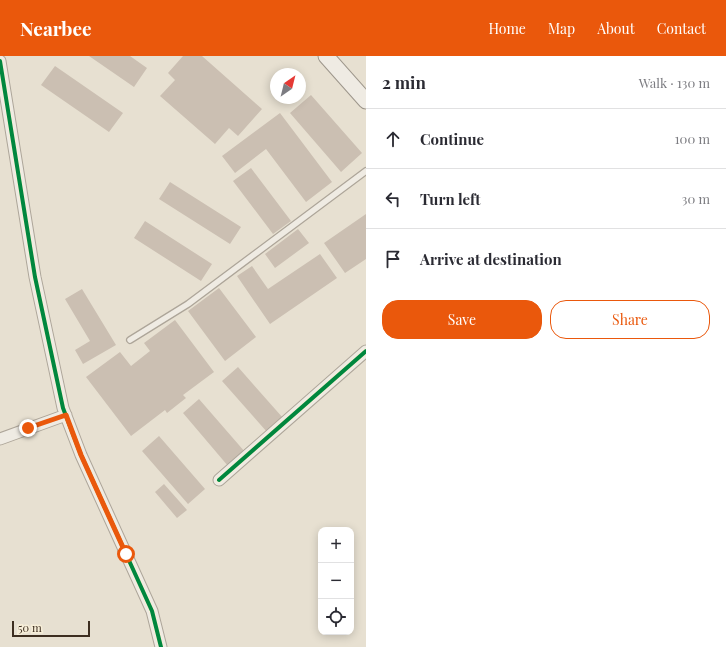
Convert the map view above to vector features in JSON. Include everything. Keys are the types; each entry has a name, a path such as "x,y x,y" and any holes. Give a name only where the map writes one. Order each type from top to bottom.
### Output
{"main road":[{"path":"326,56 366,101"}],"street":[{"path":"0,61 35,277 66,415 81,455 152,611 161,647"},
{"path":"219,480 366,351"},
{"path":"0,439 66,415"}],"lane":[{"path":"130,340 188,304 366,171"}],"building":[{"path":"89,56 130,56 147,68 134,87"},
{"path":"183,56 202,56 262,109 238,136 229,128 215,144 160,96 175,80 168,73"},
{"path":"55,66 123,113 109,132 41,85"},
{"path":"311,95 362,153 341,172 290,113 300,104 306,104 306,99"},
{"path":"280,113 332,182 306,202 266,149 235,173 222,156"},
{"path":"251,168 291,221 273,234 233,181"},
{"path":"170,182 241,227 230,244 159,199"},
{"path":"366,214 366,259 345,273 324,243"},
{"path":"145,221 212,264 201,281 134,238"},
{"path":"298,229 309,243 275,268 265,254"},
{"path":"320,254 337,278 270,324 237,276 252,266 268,289"},
{"path":"219,288 256,337 225,361 188,311"},
{"path":"82,289 116,345 83,364 75,350 90,341 65,299"},
{"path":"175,320 214,372 183,395 186,398 167,413 165,410 131,436 86,377 120,352 131,366 150,351 144,343"},
{"path":"238,367 283,418 267,432 222,381"},
{"path":"199,399 245,452 228,466 183,413"},
{"path":"159,436 205,489 188,504 142,451"},
{"path":"164,484 187,510 177,518 155,492"}],"cycle path":[{"path":"0,61 35,277 63,408 81,455 152,611 161,647"},
{"path":"219,480 366,351"}],"route":[{"path":"28,428 66,415 81,455 126,554"}]}
